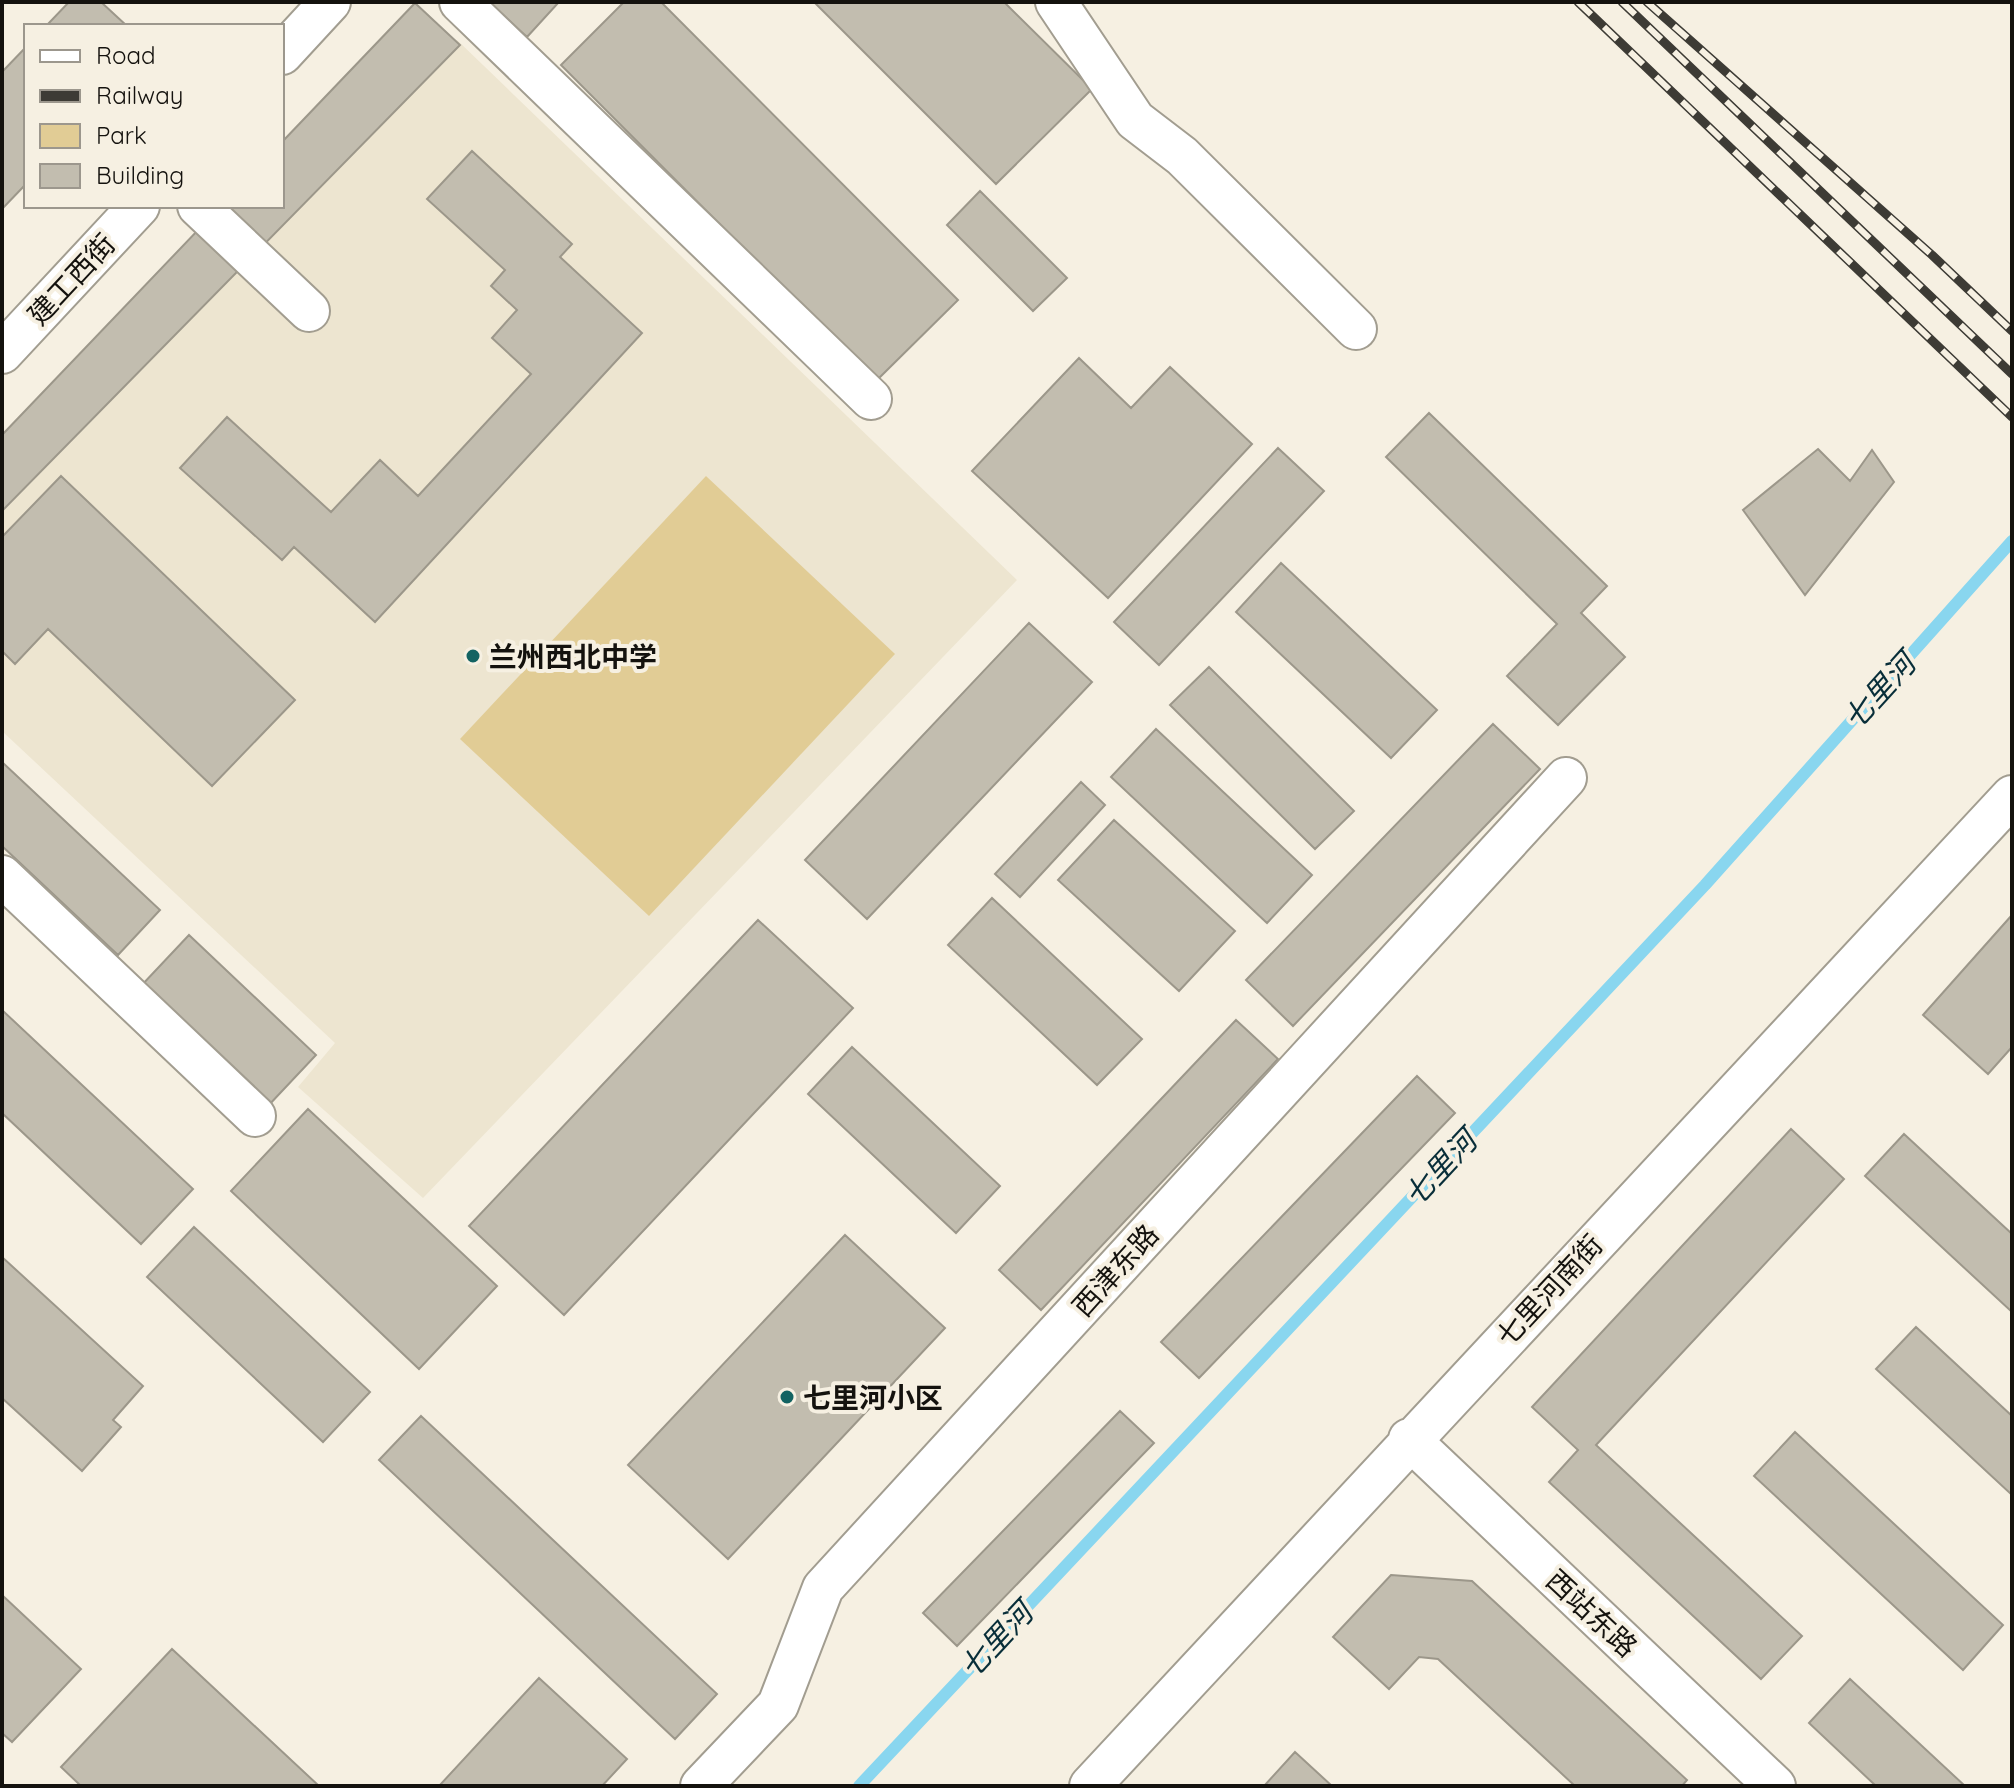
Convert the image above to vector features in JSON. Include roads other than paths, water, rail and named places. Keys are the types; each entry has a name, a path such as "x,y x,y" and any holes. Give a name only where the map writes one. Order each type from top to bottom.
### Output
{"street":[{"path":"284,52 330,2"},
{"path":"460,2 871,399"},
{"path":"1056,2 1135,120 1182,156 1356,329"},
{"name":"建工西街","path":"2,353 137,208"},
{"path":"200,208 309,311"},
{"name":"西津东路","path":"701,1786 778,1705 823,1588 1566,778"},
{"name":"七里河南街","path":"1090,1786 1409,1439 2012,796"},
{"path":"2,876 255,1116"},
{"name":"西站东路","path":"1409,1439 1775,1786"}],"waterway":[{"name":"七里河","path":"859,1786 1705,885 2012,541"}],"railway":[{"path":"1578,2 2012,417"},
{"path":"1622,2 2012,374"},
{"path":"1647,2 1932,255 2012,331"}],"place":[{"name":"兰州西北中学","path":"473,656"},
{"name":"七里河小区","path":"787,1397"}]}
